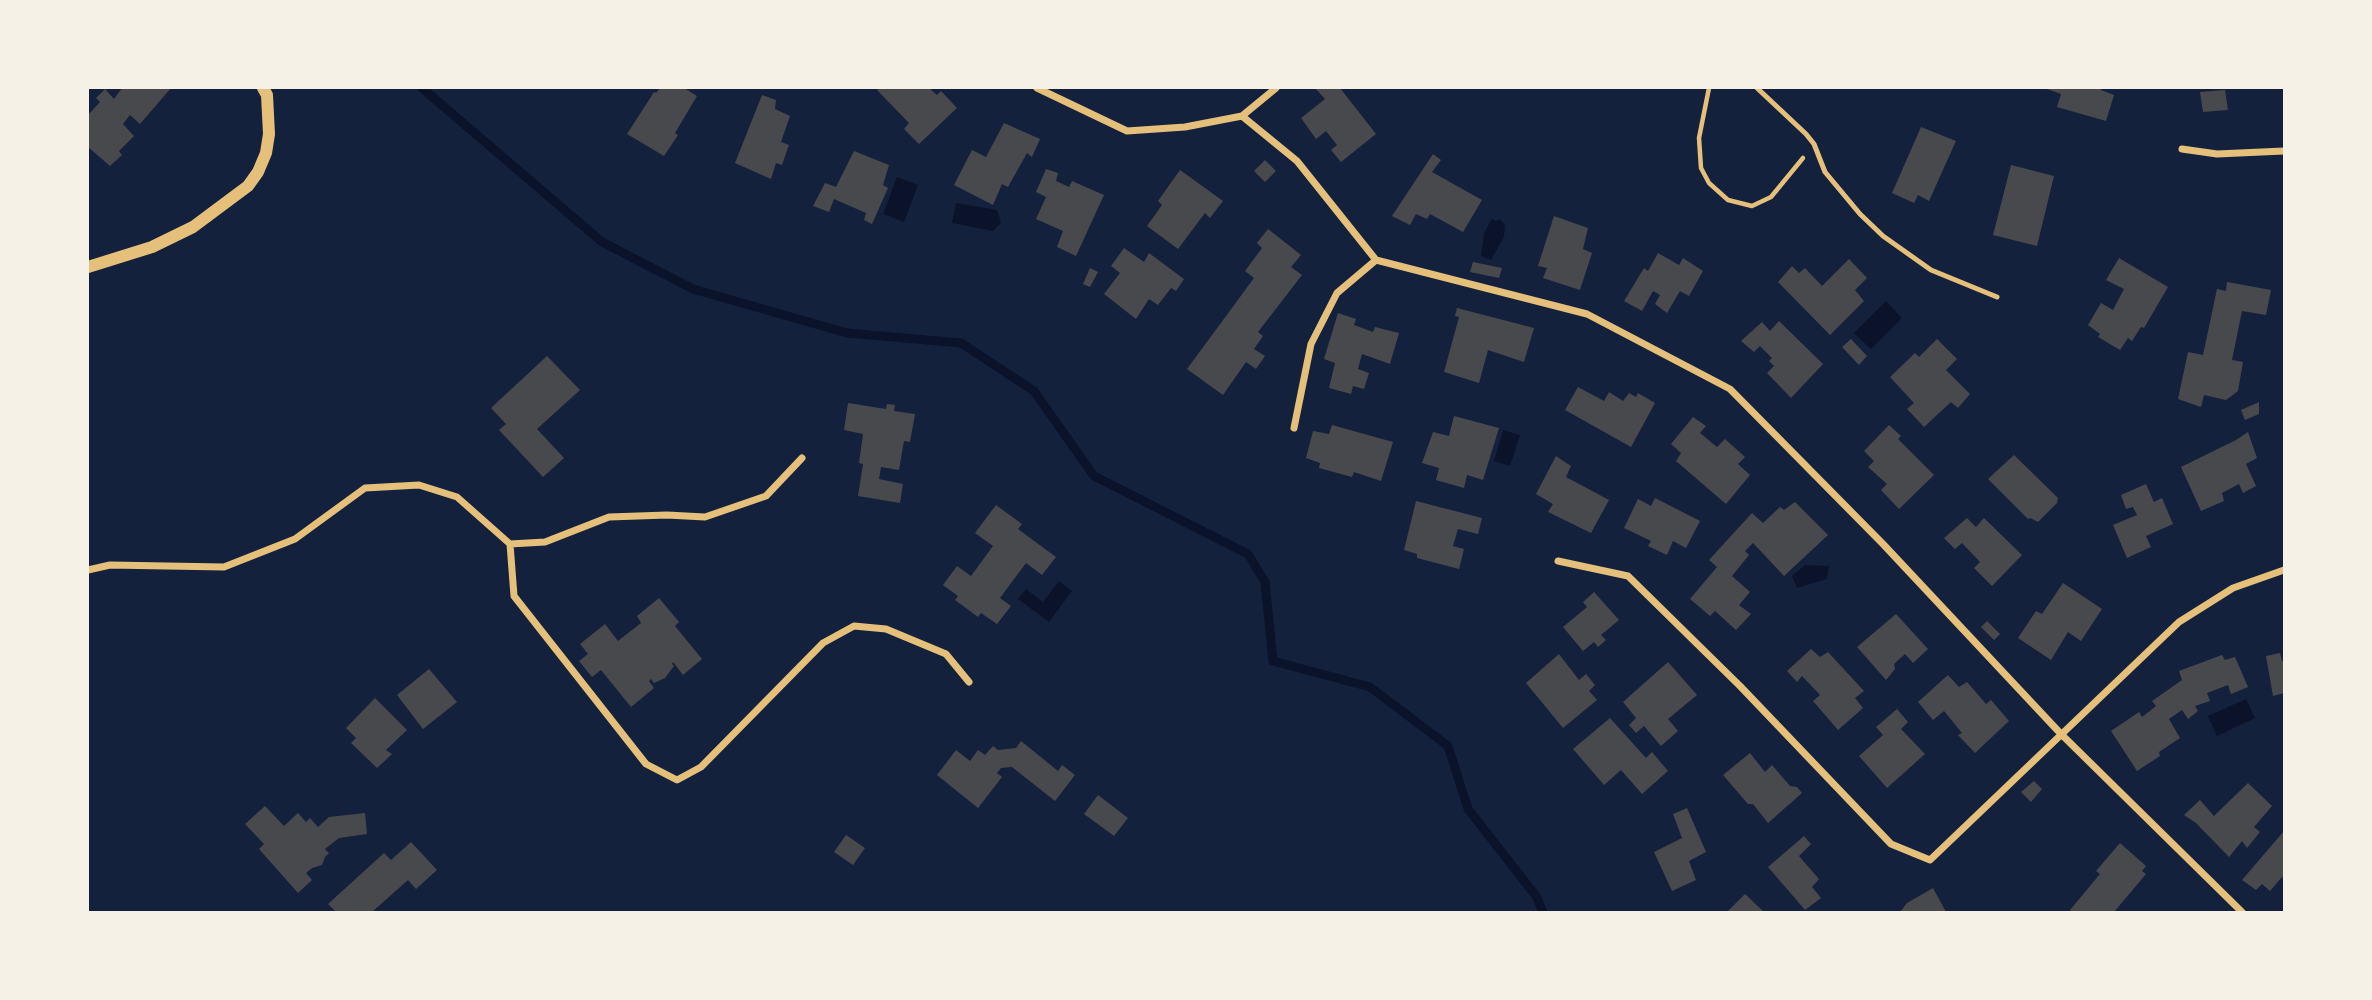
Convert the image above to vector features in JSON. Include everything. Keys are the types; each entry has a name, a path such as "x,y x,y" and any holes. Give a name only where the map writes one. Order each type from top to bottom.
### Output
{"street":[{"path":"88,267 152,247 193,228 248,186 266,153 269,134 267,95 263,88"},
{"path":"1037,88 1128,131 1185,127 1242,116 1276,88"},
{"path":"1242,116 1297,161 1376,260 1587,314 1730,389 1883,544 2061,734 2242,912"},
{"path":"2182,149 2217,154 2284,151"},
{"path":"1294,428 1311,344 1337,293 1376,260"},
{"path":"510,544 545,542 609,517 705,517 766,496 802,458"},
{"path":"88,570 110,565 224,567 295,539 365,488 419,485 457,497 510,544 514,596 646,764 677,779 701,767 823,643 854,626 886,629 946,654 969,682"},
{"path":"1558,561 1628,576 1740,686 1891,844 1930,860 2179,622 2233,587 2284,570"}],"lane":[{"path":"1757,88 1814,144 1825,172 1860,214 1883,236 1931,270 1997,297"}],"path":[{"path":"1709,88 1699,138 1701,168 1709,183 1728,200 1752,206 1771,197 1814,144"}],"water":[{"path":"897,177 918,185 904,222 883,214"},
{"path":"956,203 997,210 1001,223 993,231 952,223"},
{"path":"1492,219 1500,219 1505,225 1504,237 1491,260 1481,256 1484,233"},
{"path":"1886,301 1902,318 1871,349 1854,333"},
{"path":"1503,430 1520,435 1510,466 1494,461"},
{"path":"1805,565 1829,566 1827,579 1797,588 1792,576"},
{"path":"1059,581 1072,591 1049,622 1018,599 1026,589 1043,602"},
{"path":"2246,699 2255,718 2217,736 2208,716"}],"building":[{"path":"122,88 171,88 140,124 130,115 123,124 134,136 119,151 122,155 110,166 88,147 88,115 100,102 96,98 105,89 114,99"},
{"path":"660,88 684,88 697,96 675,133 678,135 664,156 627,134 654,92"},
{"path":"929,88 937,95 941,91 957,108 919,144 904,129 909,123 877,90"},
{"path":"1340,88 1376,134 1341,162 1331,150 1337,145 1326,131 1316,139 1301,118 1325,99 1316,89"},
{"path":"2044,88 2101,88 2114,95 2106,121 2057,107 2061,94"},
{"path":"2225,90 2228,110 2203,112 2200,92"},
{"path":"762,95 776,100 775,109 790,116 781,142 789,145 782,165 776,163 771,179 735,163"},
{"path":"1004,123 1040,139 1032,157 1027,153 1008,187 1002,184 993,205 954,185 972,150 986,157"},
{"path":"1921,127 1956,141 1929,201 1918,195 1914,203 1892,193"},
{"path":"854,151 889,165 883,185 888,188 872,224 864,220 866,213 834,199 829,212 813,206 825,183 836,187"},
{"path":"1433,154 1441,160 1432,172 1482,200 1463,232 1430,214 1427,219 1416,214 1410,225 1392,216"},
{"path":"1265,160 1276,171 1265,182 1254,171"},
{"path":"2011,165 2054,176 2037,246 1993,235"},
{"path":"1046,169 1058,173 1056,181 1069,187 1072,181 1104,195 1076,256 1057,247 1063,231 1036,219 1046,197 1036,192"},
{"path":"1180,170 1223,201 1210,218 1205,213 1178,249 1147,226 1162,205 1158,201"},
{"path":"1554,216 1588,228 1583,249 1592,253 1580,290 1543,278 1547,268 1538,266"},
{"path":"1268,229 1301,255 1291,267 1302,275 1258,332 1263,336 1254,349 1265,356 1256,369 1246,362 1223,395 1187,369 1254,278 1245,271 1262,248 1257,243"},
{"path":"1124,248 1144,262 1149,253 1184,279 1176,291 1171,288 1158,305 1149,299 1136,319 1104,294 1120,273 1111,266"},
{"path":"1658,253 1679,265 1683,258 1703,271 1689,296 1680,291 1667,313 1655,304 1660,295 1653,291 1642,311 1624,301 1644,268 1648,271"},
{"path":"2119,258 2168,287 2144,328 2141,327 2132,341 2128,338 2120,350 2098,337 2100,334 2088,325 2101,303 2113,310 2124,289 2106,280"},
{"path":"1849,259 1867,278 1855,290 1864,301 1830,335 1778,282 1792,266 1799,273 1805,268 1822,286"},
{"path":"1473,262 1502,268 1499,278 1470,272"},
{"path":"1090,268 1098,272 1090,287 1083,284"},
{"path":"2227,282 2271,290 2266,315 2242,311 2232,360 2243,362 2238,391 2226,400 2204,395 2201,407 2178,399 2188,352 2203,355 2217,289 2226,291"},
{"path":"1457,308 1534,328 1524,362 1488,350 1479,383 1444,372 1459,317 1455,316"},
{"path":"1338,313 1356,319 1354,325 1373,332 1375,327 1399,333 1390,364 1362,354 1358,369 1369,373 1364,389 1353,386 1351,394 1329,388 1335,363 1324,359"},
{"path":"1779,321 1823,364 1791,398 1767,373 1774,366 1769,361 1772,358 1760,346 1754,352 1741,341 1762,322 1770,331"},
{"path":"1851,339 1867,356 1859,365 1842,347"},
{"path":"1937,339 1957,359 1946,370 1970,394 1958,408 1951,402 1924,427 1907,409 1914,403 1890,377 1915,353 1919,357"},
{"path":"547,356 580,390 537,429 564,458 543,477 499,430 506,424 491,408"},
{"path":"1578,387 1604,401 1609,392 1623,401 1629,393 1636,397 1638,393 1655,403 1631,447 1565,410"},
{"path":"2259,402 2259,414 2245,420 2241,410"},
{"path":"848,403 886,409 887,404 895,405 894,411 915,414 910,442 904,441 899,470 881,467 879,479 903,484 900,503 858,496 863,464 859,463 863,434 844,430"},
{"path":"1454,416 1499,428 1483,480 1467,475 1464,488 1436,480 1439,468 1422,463 1433,432 1449,436"},
{"path":"1693,417 1706,426 1700,433 1717,447 1725,439 1745,457 1738,464 1750,475 1726,504 1676,461 1681,453 1671,444"},
{"path":"1332,425 1393,442 1381,481 1354,472 1352,477 1319,468 1320,463 1306,458 1313,431 1329,434"},
{"path":"1889,425 1901,436 1898,439 1934,475 1899,509 1881,490 1887,484 1868,467 1874,461 1864,451"},
{"path":"2248,432 2257,458 2246,464 2256,486 2243,493 2239,484 2222,493 2224,501 2201,511 2181,467"},
{"path":"2014,455 2058,498 2057,503 2038,522 2028,519 1988,479"},
{"path":"1556,456 1571,466 1566,477 1609,500 1591,533 1548,512 1553,504 1536,494"},
{"path":"2146,484 2154,502 2162,498 2173,524 2146,536 2151,547 2127,558 2113,525 2137,515 2133,507 2126,509 2121,495"},
{"path":"1655,498 1700,521 1686,548 1673,541 1667,555 1648,546 1651,541 1624,528 1638,499 1651,506"},
{"path":"1416,501 1482,518 1478,534 1458,529 1453,546 1464,549 1459,569 1417,558 1417,554 1404,550"},
{"path":"1795,502 1828,535 1784,576 1753,543 1745,551 1749,555 1732,576 1750,592 1739,605 1751,614 1736,630 1715,611 1710,616 1690,599 1717,567 1709,560 1752,513 1763,523 1780,507 1784,510"},
{"path":"996,505 1022,524 1018,529 1056,557 1042,575 1026,563 1000,598 1011,606 997,624 981,613 978,617 955,600 958,596 943,585 957,566 971,576 993,546 975,533"},
{"path":"1967,518 1976,527 1984,518 2022,555 1992,586 1974,568 1980,562 1962,543 1955,549 1944,538"},
{"path":"2063,583 2102,609 2081,641 2068,632 2051,660 2018,638 2036,611 2042,614"},
{"path":"1594,592 1619,620 1601,635 1606,640 1598,647 1594,642 1583,651 1563,627 1587,607 1583,602"},
{"path":"659,598 679,622 675,626 702,659 683,675 673,662 674,666 665,678 654,683 651,679 649,681 654,688 631,707 601,670 592,677 579,661 588,654 580,644 605,624 618,641 641,623 637,616"},
{"path":"1896,614 1928,649 1913,663 1905,654 1894,664 1895,669 1886,680 1857,647"},
{"path":"1987,621 2000,634 1994,640 1981,627"},
{"path":"1811,649 1820,657 1828,652 1864,691 1855,698 1863,708 1838,730 1813,701 1820,695 1802,676 1797,682 1787,671"},
{"path":"2280,653 2284,661 2284,693 2273,696 2266,656"},
{"path":"1559,654 1579,680 1586,674 1595,685 1589,691 1597,700 1563,728 1526,683"},
{"path":"2222,655 2225,660 2235,657 2248,687 2231,694 2228,685 2207,693 2210,701 2195,706 2198,711 2188,719 2182,710 2169,719 2180,738 2159,752 2160,756 2137,771 2111,731 2139,712 2142,717 2156,706 2152,701 2182,680 2179,671"},
{"path":"1668,662 1697,695 1668,719 1678,731 1661,746 1644,726 1636,733 1629,725 1636,718 1623,702"},
{"path":"429,669 457,702 423,729 397,695"},
{"path":"1948,675 1959,687 1967,682 1986,704 1991,700 2009,721 1975,753 1958,735 1962,733 1944,711 1933,720 1918,702"},
{"path":"375,698 407,730 386,750 392,754 377,768 351,743 356,738 346,728"},
{"path":"1897,709 1908,722 1901,729 1925,754 1887,788 1859,756 1883,735 1876,727"},
{"path":"1610,718 1646,758 1652,752 1668,771 1642,794 1621,770 1604,785 1573,749"},
{"path":"1021,741 1058,771 1062,765 1075,775 1055,801 1012,767 1001,768 997,773 1002,777 978,808 937,775 956,750 970,761 978,750 985,755 993,746 998,750 1016,748"},
{"path":"1750,753 1765,772 1772,765 1790,786 1797,787 1802,793 1768,823 1723,775"},
{"path":"2034,781 2042,789 2031,802 2021,792"},
{"path":"2248,783 2272,806 2254,827 2260,832 2247,848 2242,841 2229,857 2196,823 2184,815 2200,800 2214,816"},
{"path":"1098,795 1128,818 1114,836 1084,814"},
{"path":"265,806 284,826 298,813 306,822 310,818 318,827 329,817 365,813 367,834 339,838 325,849 329,853 322,865 306,873 312,880 298,893 259,849 264,844 245,824"},
{"path":"1687,808 1706,852 1689,861 1696,880 1672,891 1654,852 1682,838 1673,814"},
{"path":"2284,831 2284,880 2282,877 2270,891 2262,884 2256,890 2242,880"},
{"path":"846,835 865,848 853,865 834,852"},
{"path":"1804,836 1811,844 1799,856 1819,879 1812,887 1821,898 1805,910 1768,867"},
{"path":"411,842 437,870 416,889 408,880 372,912 336,912 328,904 384,853 391,860"},
{"path":"2120,843 2146,866 2142,871 2146,874 2114,912 2072,912 2070,910 2100,874 2096,871"},
{"path":"1933,888 1946,912 1900,912 1907,903"},
{"path":"1745,894 1764,912 1727,912"}],"waterway":[{"path":"422,88 602,242 693,289 847,333 961,343 1034,391 1094,476 1248,554 1265,582 1273,661 1370,687 1448,746 1468,809 1536,896 1543,912"}]}
